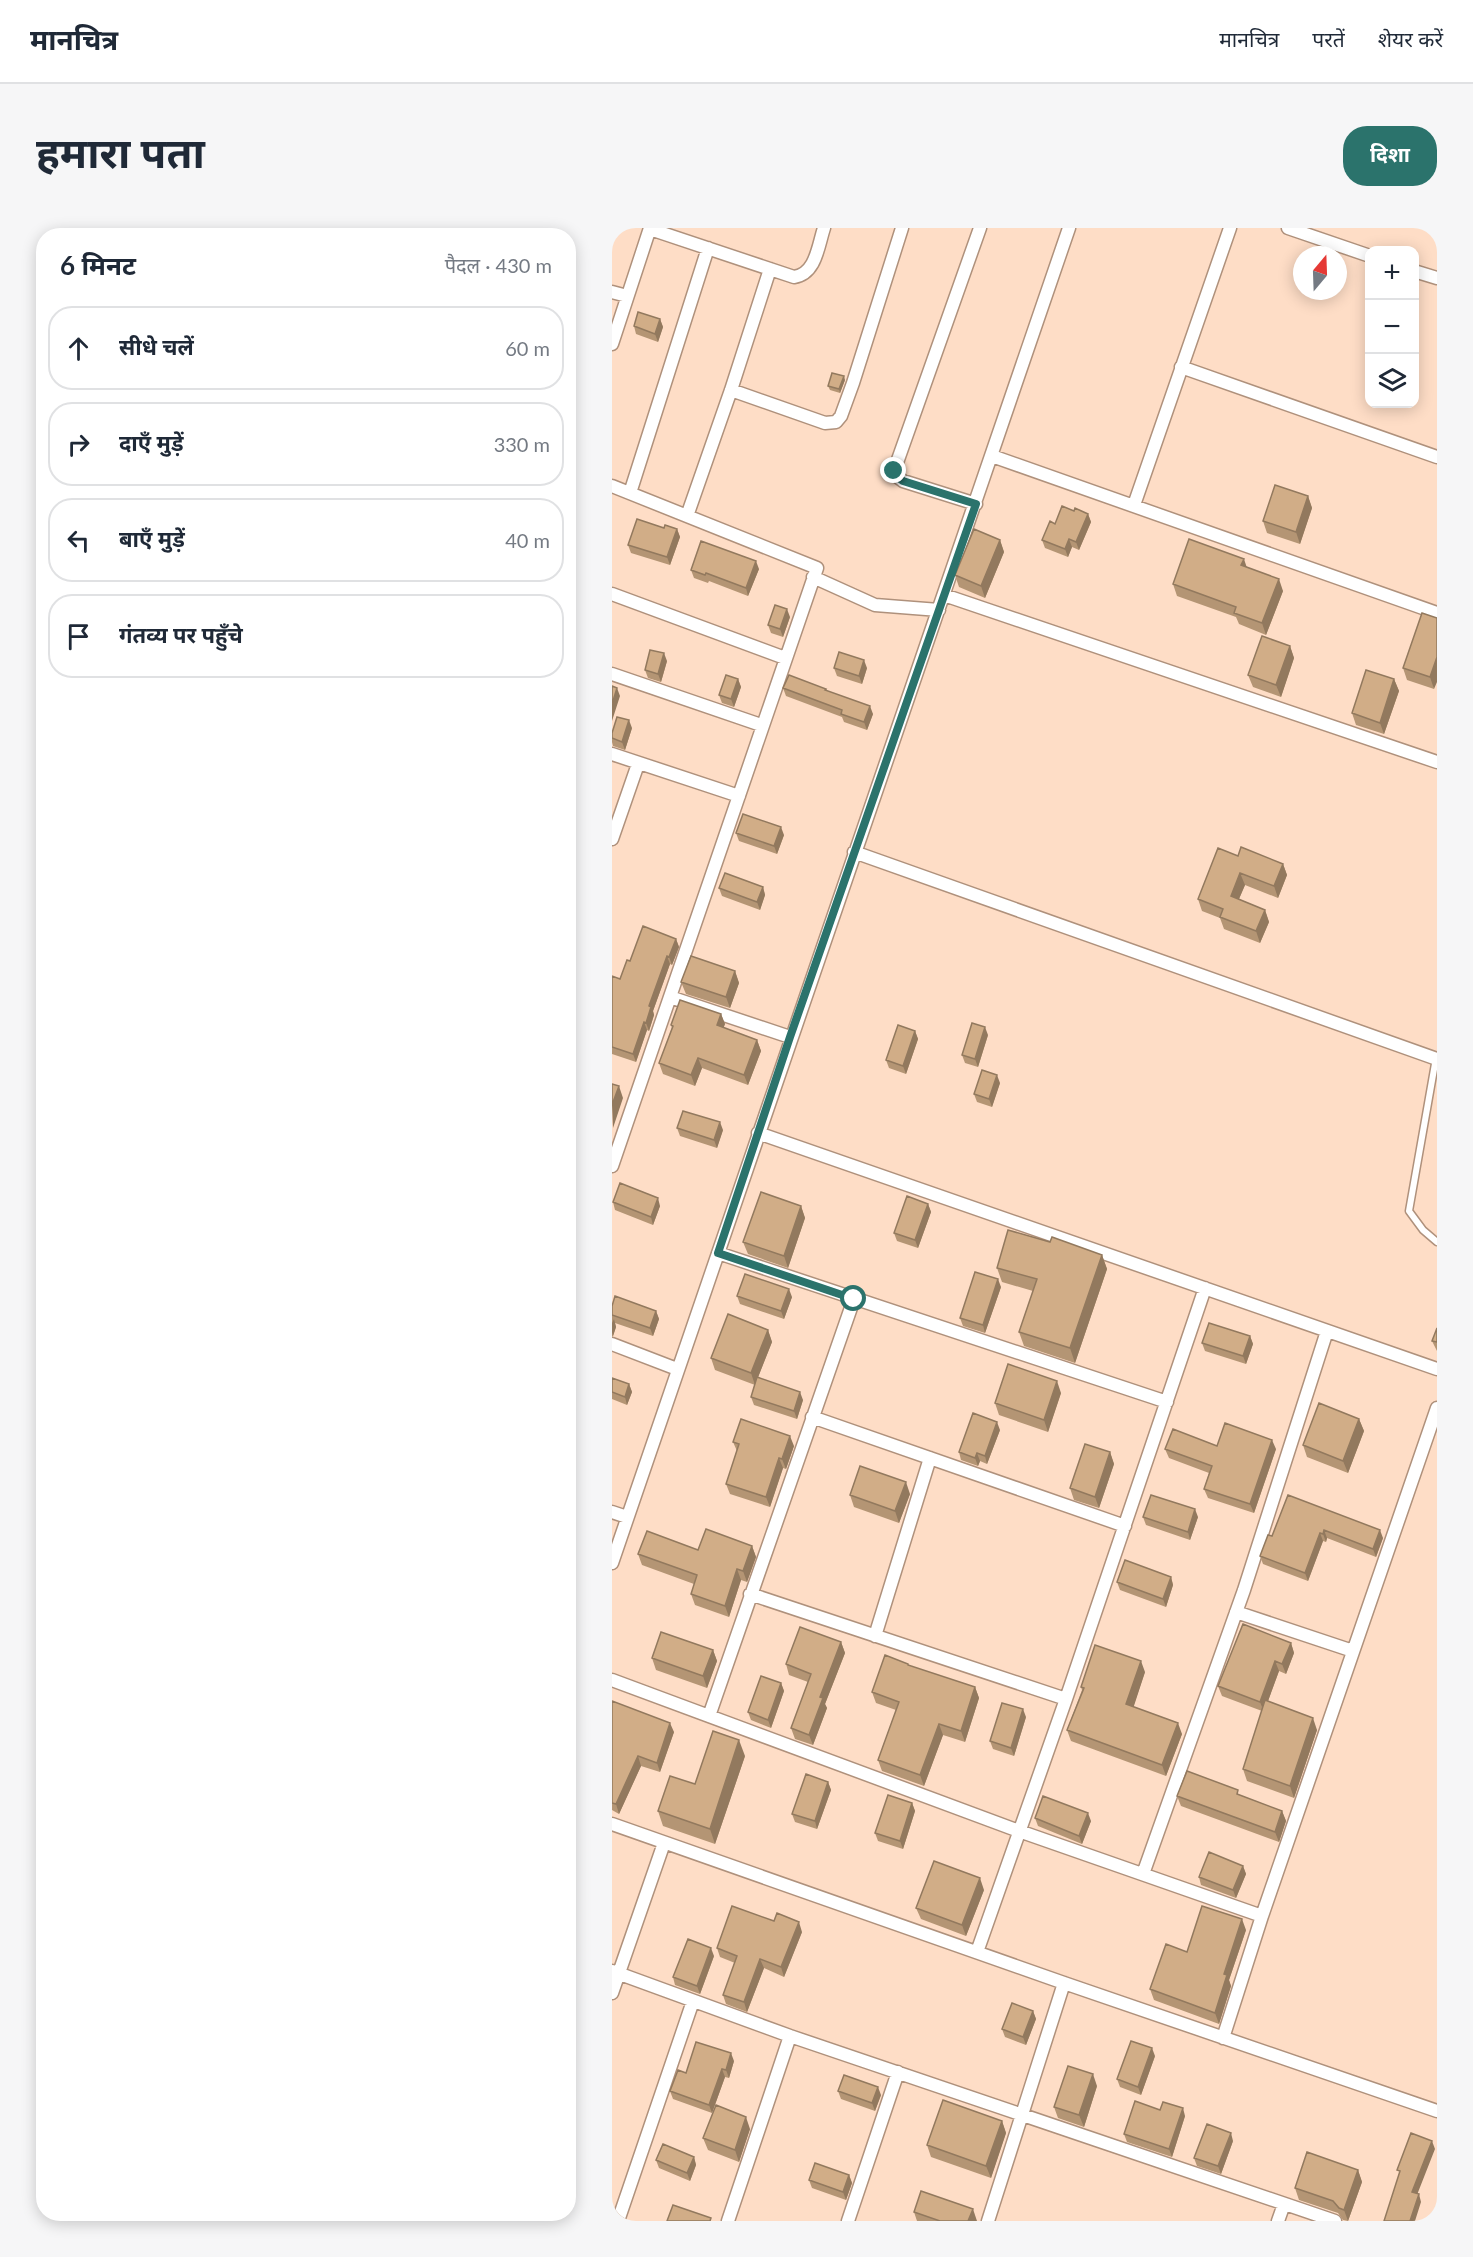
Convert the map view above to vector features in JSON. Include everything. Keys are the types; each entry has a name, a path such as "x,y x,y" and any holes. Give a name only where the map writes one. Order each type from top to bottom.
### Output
{"street":[{"path":"612,344 650,228 794,277 807,272 812,265 824,228"},
{"path":"732,390 825,423 836,422 841,416 856,374 902,228"},
{"path":"976,504 903,481 895,475 894,471 980,228"},
{"path":"1134,505 1230,228"},
{"path":"1288,228 1365,254"},
{"path":"612,1563 790,1037 976,504 1067,229"},
{"path":"630,493 708,248"},
{"path":"687,516 732,390 770,269"},
{"path":"1419,273 1437,278"},
{"path":"612,292 627,296"},
{"path":"1180,367 1437,456"},
{"path":"992,456 1437,613"},
{"path":"612,486 816,568 612,1166"},
{"path":"813,577 875,605 939,610"},
{"path":"612,594 785,658"},
{"path":"944,595 1437,762"},
{"path":"612,674 761,725"},
{"path":"612,754 739,796"},
{"path":"613,832 638,764"},
{"path":"854,852 1436,1058"},
{"path":"670,997 790,1037"},
{"path":"758,1133 1437,1369"},
{"path":"718,1253 1167,1402"},
{"path":"977,1952 1066,1699 1205,1288"},
{"path":"709,1716 854,1299"},
{"path":"1143,1874 1236,1612 1327,1331"},
{"path":"612,1344 677,1369"},
{"path":"1223,2038 1262,1916 1437,1408"},
{"path":"812,1417 1125,1526"},
{"path":"875,1636 930,1458"},
{"path":"612,1512 627,1517"},
{"path":"750,1594 1066,1699"},
{"path":"1236,1612 1353,1651"},
{"path":"612,1680 1019,1831 1262,1916"},
{"path":"612,1824 1437,2111"},
{"path":"612,1993 615,1972 664,1843"},
{"path":"615,1972 790,2036 1335,2221"},
{"path":"988,2221 1064,1983"},
{"path":"618,2221 693,2001"},
{"path":"728,2221 790,2036"},
{"path":"848,2221 898,2073"},
{"path":"1278,2221 1284,2204"}],"lane":[{"path":"1436,1058 1408,1211 1423,1230 1437,1242"}],"building":[{"path":"638,312 660,319 655,334 634,326"},
{"path":"832,373 844,376 839,389 828,386"},
{"path":"1275,485 1308,496 1296,532 1263,521"},
{"path":"1062,506 1074,511 1075,508 1088,514 1076,542 1069,539 1065,549 1042,540 1050,521 1055,524"},
{"path":"637,519 664,528 665,525 677,529 667,557 628,545"},
{"path":"974,529 1000,540 981,586 955,575"},
{"path":"1189,539 1244,559 1241,565 1279,579 1262,623 1234,613 1236,607 1173,584"},
{"path":"701,541 756,561 746,588 706,573 705,575 691,570"},
{"path":"775,605 787,609 780,629 768,625"},
{"path":"1422,613 1437,618 1437,657 1430,677 1403,668"},
{"path":"1262,636 1290,646 1276,685 1248,675"},
{"path":"650,650 664,653 658,674 645,670"},
{"path":"839,652 864,660 859,676 834,668"},
{"path":"1366,670 1394,679 1380,723 1352,713"},
{"path":"726,675 738,679 731,699 719,695"},
{"path":"789,675 870,706 864,722 841,714 842,710 783,688"},
{"path":"612,686 617,688 612,704"},
{"path":"617,717 629,720 622,742 612,738"},
{"path":"743,814 781,827 774,846 736,833"},
{"path":"1241,847 1283,864 1274,886 1240,873 1231,896 1265,910 1256,931 1220,917 1223,909 1198,899 1218,848 1238,856"},
{"path":"725,873 763,887 757,902 719,888"},
{"path":"643,926 676,939 669,957 667,956 649,1006 651,1007 646,1023 644,1022 633,1054 612,1047 612,976 620,979 627,960 630,961"},
{"path":"691,956 735,971 726,997 681,982"},
{"path":"680,1000 721,1014 717,1025 757,1040 744,1075 698,1058 691,1075 659,1063"},
{"path":"972,1023 985,1027 975,1059 962,1055"},
{"path":"898,1025 915,1031 903,1066 886,1060"},
{"path":"982,1070 997,1075 989,1099 974,1094"},
{"path":"612,1084 619,1086 612,1105"},
{"path":"683,1111 720,1122 714,1140 677,1128"},
{"path":"620,1183 658,1198 651,1217 613,1202"},
{"path":"761,1192 801,1206 784,1256 743,1242"},
{"path":"907,1196 928,1204 915,1240 894,1233"},
{"path":"1008,1230 1050,1242 1052,1237 1102,1255 1070,1348 1019,1332 1037,1279 997,1268"},
{"path":"975,1272 998,1279 983,1325 960,1318"},
{"path":"745,1274 789,1289 781,1311 737,1296"},
{"path":"615,1296 656,1311 650,1328 612,1315"},
{"path":"728,1314 768,1330 751,1373 711,1358"},
{"path":"1209,1323 1250,1336 1243,1356 1202,1343"},
{"path":"1437,1328 1437,1342 1432,1341"},
{"path":"1008,1364 1057,1381 1044,1420 995,1403"},
{"path":"757,1377 800,1392 794,1411 751,1397"},
{"path":"612,1378 629,1384 625,1397 612,1392"},
{"path":"1319,1403 1359,1419 1343,1461 1303,1445"},
{"path":"973,1413 997,1422 985,1456 977,1453 975,1458 959,1452"},
{"path":"741,1419 790,1436 782,1459 779,1458 766,1497 726,1484 739,1444 733,1442"},
{"path":"1225,1423 1272,1440 1250,1504 1204,1489 1212,1466 1165,1449 1173,1429 1217,1446"},
{"path":"1085,1444 1110,1452 1095,1497 1070,1488"},
{"path":"860,1466 906,1482 895,1511 850,1495"},
{"path":"1151,1495 1195,1509 1188,1532 1143,1517"},
{"path":"1288,1495 1380,1530 1373,1549 1324,1530 1323,1534 1320,1533 1305,1573 1260,1556 1268,1535 1272,1536"},
{"path":"706,1529 752,1546 743,1571 737,1569 725,1606 691,1594 697,1575 638,1554 647,1531 698,1550"},
{"path":"1125,1560 1171,1577 1163,1599 1117,1582"},
{"path":"1243,1624 1291,1643 1282,1664 1275,1661 1260,1702 1218,1686"},
{"path":"800,1627 841,1642 820,1697 823,1698 809,1735 791,1728 811,1674 786,1664"},
{"path":"661,1632 713,1650 703,1676 652,1658"},
{"path":"1095,1645 1141,1661 1126,1704 1178,1723 1162,1765 1067,1730 1084,1688 1081,1687"},
{"path":"885,1655 975,1687 961,1731 939,1724 920,1775 878,1760 899,1702 872,1692"},
{"path":"761,1676 781,1683 768,1720 748,1712"},
{"path":"1265,1700 1313,1718 1290,1786 1243,1769"},
{"path":"612,1701 670,1723 657,1763 638,1756 616,1804 612,1803"},
{"path":"1002,1703 1023,1709 1011,1748 990,1741"},
{"path":"713,1731 739,1740 710,1829 658,1811 670,1776 695,1784"},
{"path":"1187,1771 1238,1790 1237,1794 1282,1811 1275,1832 1177,1796"},
{"path":"806,1774 828,1782 815,1821 792,1814"},
{"path":"888,1795 912,1803 900,1841 875,1833"},
{"path":"1043,1796 1088,1813 1079,1836 1035,1818"},
{"path":"1209,1852 1243,1866 1233,1890 1199,1877"},
{"path":"934,1861 980,1878 962,1925 916,1908"},
{"path":"732,1906 774,1921 777,1913 799,1922 781,1967 760,1959 744,2002 723,1995 737,1956 717,1948"},
{"path":"1202,1906 1242,1919 1224,1974 1227,1975 1215,2013 1150,1989 1166,1944 1187,1952"},
{"path":"688,1939 711,1948 697,1986 673,1977"},
{"path":"1012,2003 1033,2011 1023,2037 1002,2029"},
{"path":"1131,2041 1152,2048 1138,2087 1117,2079"},
{"path":"696,2042 731,2053 726,2070 722,2069 709,2105 670,2091 678,2070 686,2073"},
{"path":"1068,2066 1093,2074 1079,2115 1054,2107"},
{"path":"844,2075 878,2087 872,2103 838,2091"},
{"path":"943,2100 1002,2121 986,2166 927,2145"},
{"path":"1135,2101 1160,2110 1163,2102 1183,2108 1169,2149 1124,2134"},
{"path":"716,2105 746,2117 735,2150 703,2138"},
{"path":"1207,2124 1231,2133 1218,2166 1194,2158"},
{"path":"1411,2133 1432,2141 1412,2192 1419,2194 1410,2221 1384,2221 1400,2171 1397,2170"},
{"path":"663,2144 694,2157 687,2173 656,2160"},
{"path":"1307,2152 1358,2170 1344,2210 1333,2201 1295,2188"},
{"path":"815,2163 849,2175 843,2192 809,2180"},
{"path":"921,2191 973,2209 968,2221 940,2221 914,2212"},
{"path":"673,2205 711,2218 710,2221 667,2221"}],"route":[{"path":"854,1299 718,1253 904,706 976,504 903,481 895,475 894,471"}]}
